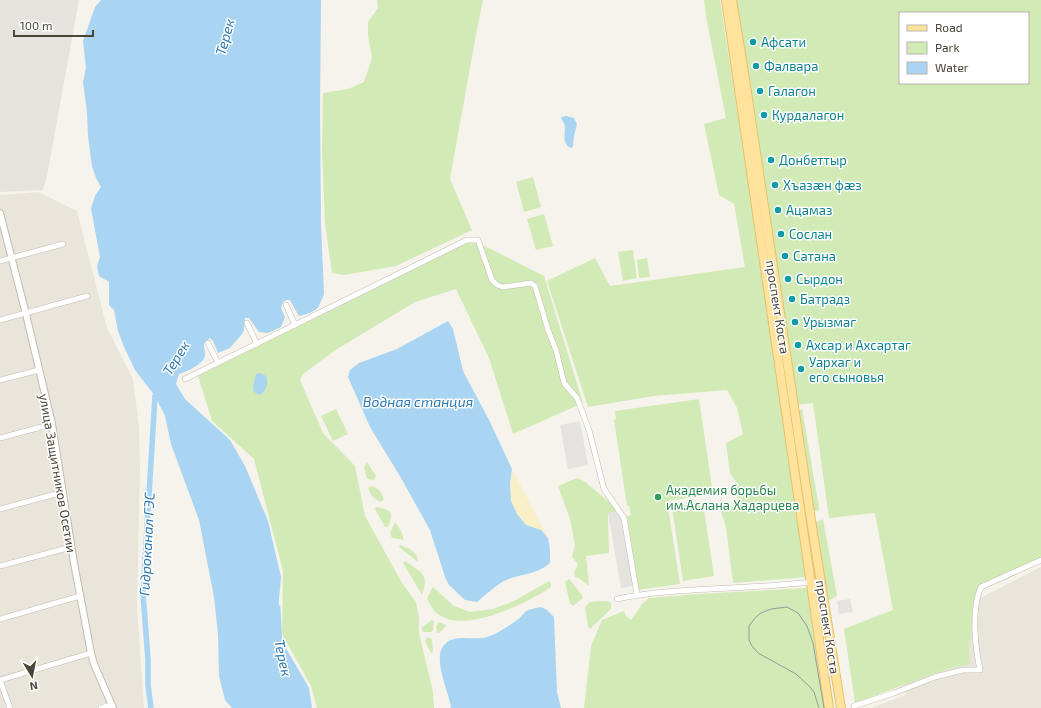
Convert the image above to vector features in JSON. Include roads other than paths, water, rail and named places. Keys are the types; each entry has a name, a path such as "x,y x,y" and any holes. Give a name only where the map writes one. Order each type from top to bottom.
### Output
{"main road":[{"name":"проспект Коста","path":"726,0 829,708"},
{"name":"проспект Коста","path":"732,0 820,582 841,708"}],"street":[{"name":"улица Защитников Осетии","path":"0,213 52,424 64,492 71,548 91,654 112,706"},
{"path":"185,379 467,240 478,240 492,280 497,285 503,287 531,284 535,286 548,330 556,350 564,383 577,398 589,430 604,489 624,518 637,595"},
{"path":"0,261 63,244"},
{"path":"0,320 26,314 86,296"},
{"path":"286,305 295,324"},
{"path":"246,322 256,344"},
{"path":"208,343 218,363"},
{"path":"0,380 39,370"},
{"path":"0,438 52,424"},
{"path":"0,509 64,492"},
{"path":"0,566 71,548"},
{"path":"854,708 854,706 894,693 935,677 963,670 980,670 975,639 977,596 981,587 1041,560"},
{"path":"617,599 637,595 698,589 747,588 820,582"},
{"path":"0,618 80,596"},
{"path":"10,708 0,680 91,654"},
{"path":"100,708 112,706"}],"water":[{"path":"101,0 321,0 321,225 324,294 318,308 310,313 299,316 290,300 283,302 281,308 285,317 281,327 268,333 259,332 249,318 245,318 244,330 242,334 230,348 218,353 213,341 210,338 204,344 205,354 202,361 191,369 179,374 176,384 185,399 230,440 245,466 268,521 281,577 276,631 309,688 312,708 232,708 225,700 219,676 218,634 214,597 199,520 171,444 165,416 155,396 135,370 124,347 118,331 114,310 109,305 109,282 99,276 97,266 100,257 91,208 95,196 101,187 92,166 88,136 83,82 86,68 83,41 95,7"},
{"path":"566,116 574,118 577,124 573,147 570,148 567,146 565,141 565,126 561,117"},
{"name":"Водная станция","path":"448,321 453,329 463,371 489,420 512,469 510,483 511,501 517,514 526,525 541,530 548,538 550,549 550,563 539,570 504,581 493,588 477,602 465,600 449,585 430,530 370,427 348,377 350,370 359,363 397,349"},
{"path":"260,373 266,376 267,384 260,395 254,392 253,387 256,374"},
{"path":"541,607 547,610 554,617 557,692 561,708 451,708 443,680 440,659 441,650 445,643 458,638 481,638 490,636 501,631 526,611"}],"waterway":[{"name":"Гидроканал ГЭС","path":"151,708 148,685 148,660 143,593 155,396 158,390"},
{"name":"Терек","path":"276,608 278,647"}],"tram line":[{"path":"819,708 814,692 796,674 758,653 752,646 749,640 749,626 761,613 771,609 787,607 798,613 807,626 813,643 824,708"}],"place":[{"name":"Афсати","path":"753,42"},
{"name":"Фалвара","path":"756,66"},
{"name":"Галагон","path":"760,91"},
{"name":"Курдалагон","path":"764,115"},
{"name":"Донбеттыр","path":"771,160"},
{"name":"Хъазæн фæз","path":"775,185"},
{"name":"Ацамаз","path":"778,210"},
{"name":"Сослан","path":"781,234"},
{"name":"Сатана","path":"785,256"},
{"name":"Сырдон","path":"788,279"},
{"name":"Батрадз","path":"792,299"},
{"name":"Урызмаг","path":"795,322"},
{"name":"Ахсар и Ахсартаг","path":"798,345"},
{"name":"Уархаг и его сыновья","path":"801,369"},
{"name":"Академия борьбы им.Аслана Хадарцева","path":"658,497"}]}
